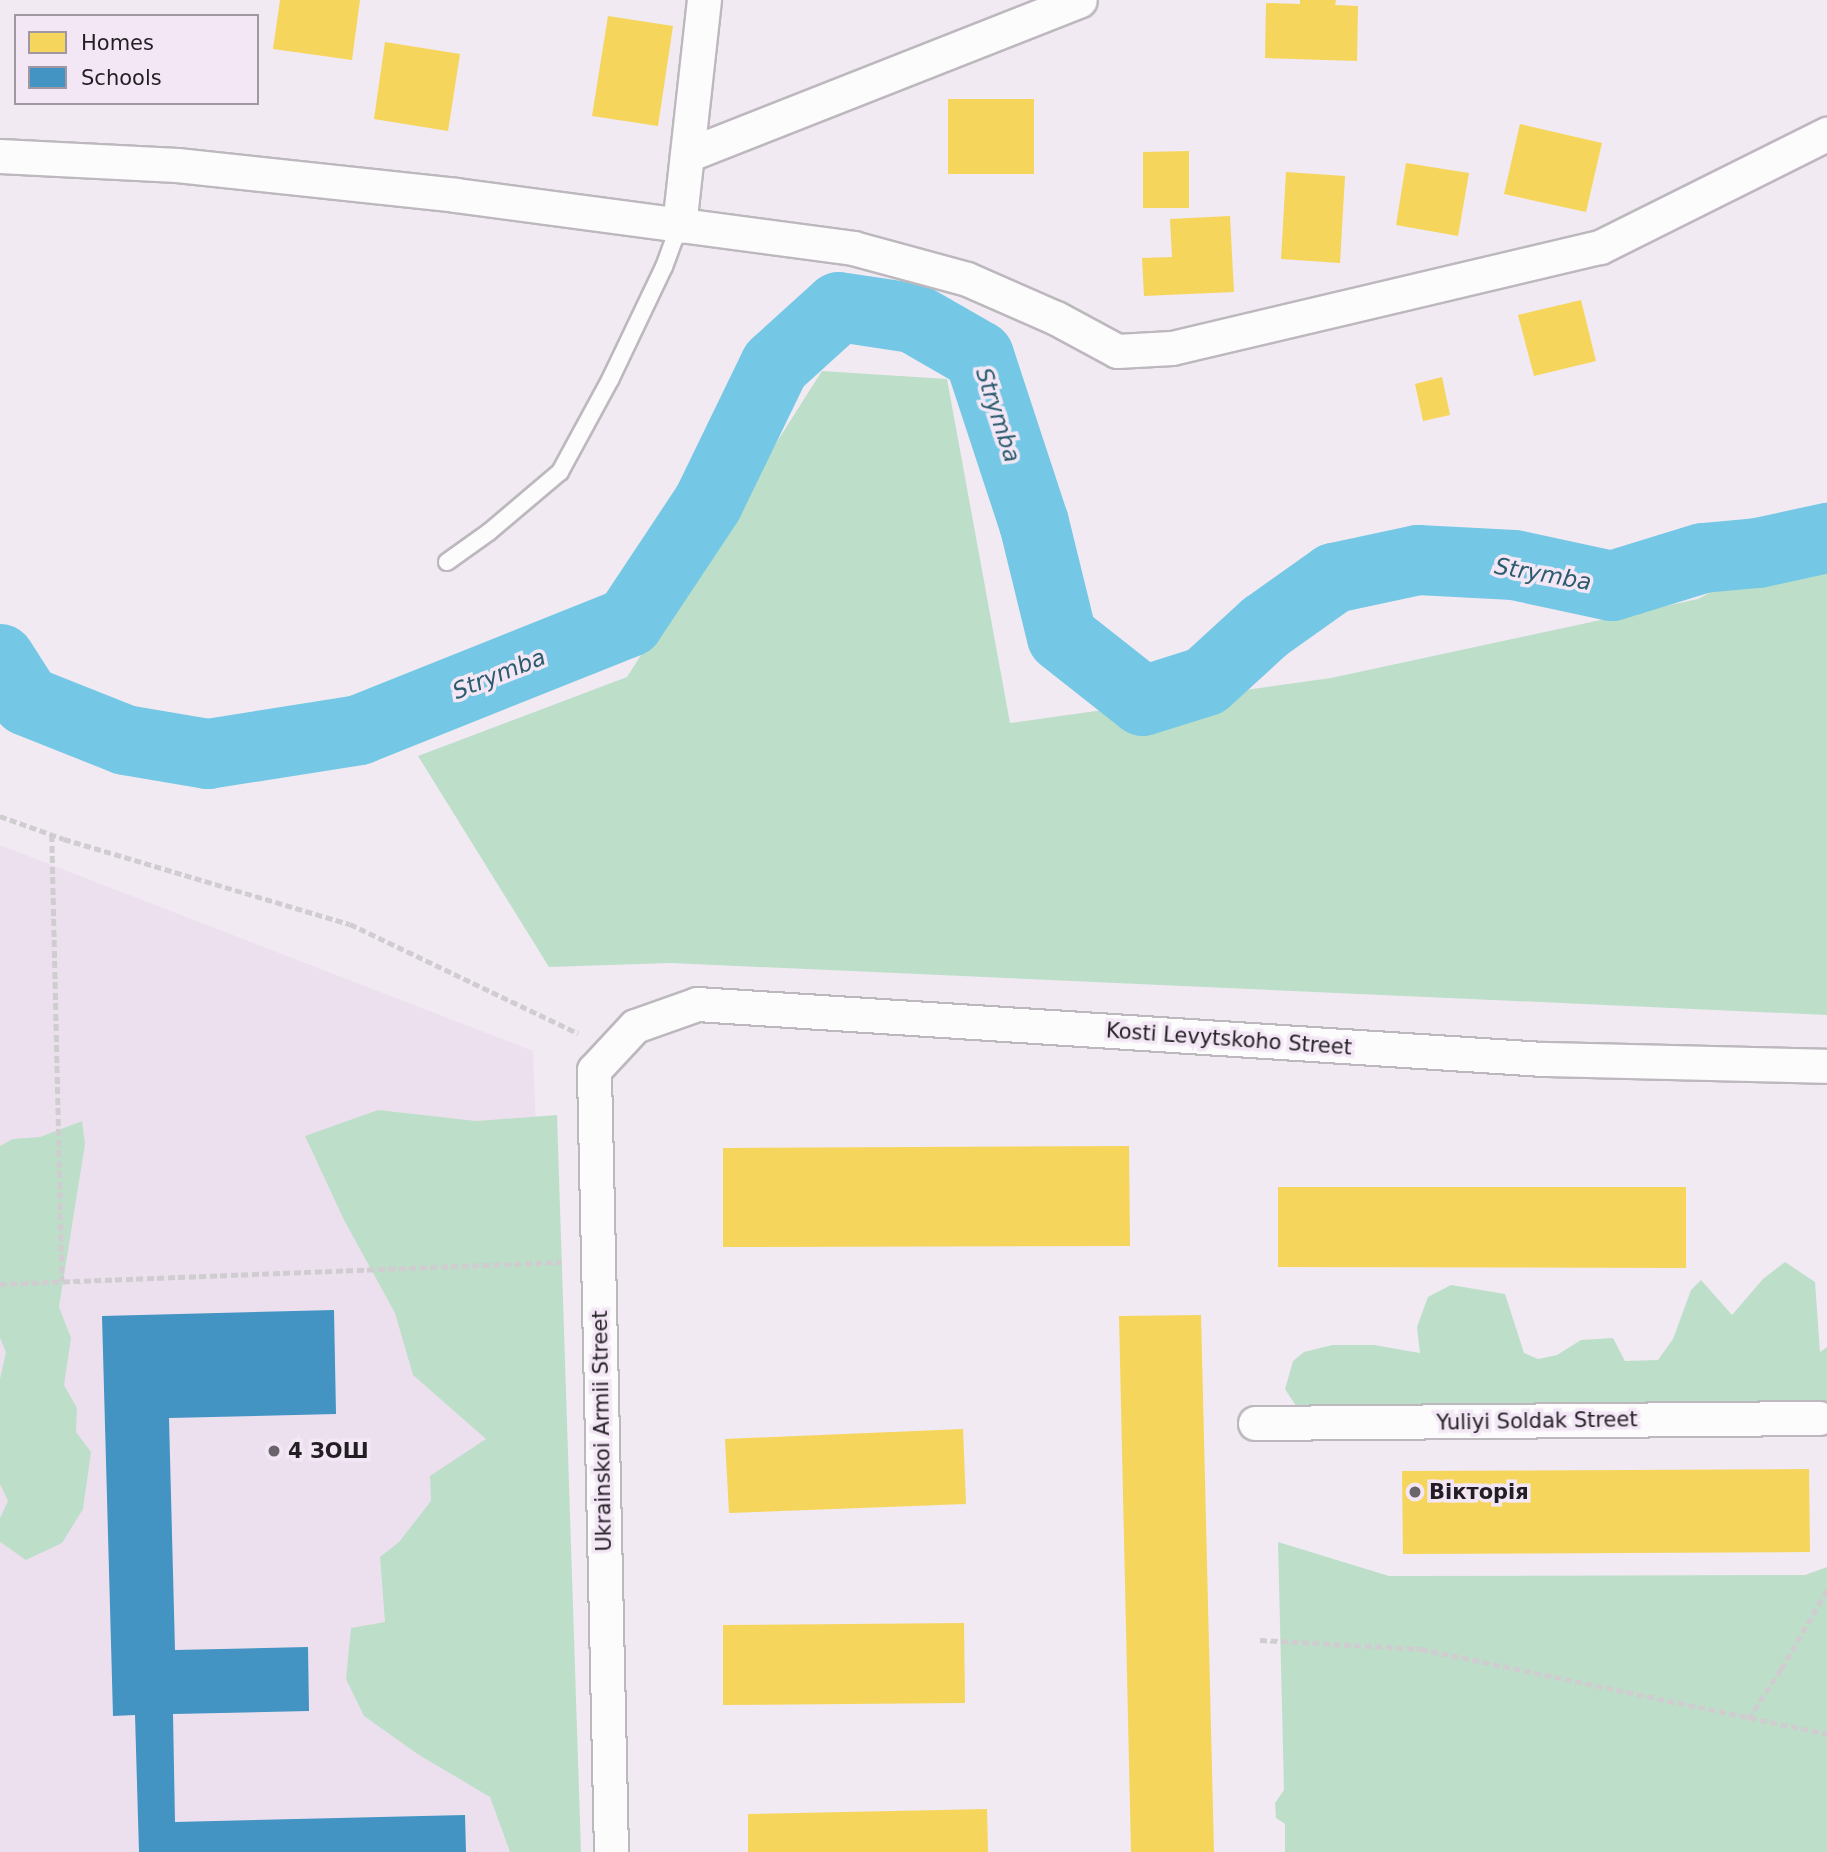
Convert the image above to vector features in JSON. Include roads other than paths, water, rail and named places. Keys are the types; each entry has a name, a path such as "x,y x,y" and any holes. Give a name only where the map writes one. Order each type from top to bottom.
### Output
{"street":[{"path":"679,226 704,0"},
{"path":"687,155 1080,0"},
{"path":"0,156 177,165 456,195 852,248 967,279 1056,318 1117,351 1172,348 1600,247 1827,134"},
{"name":"Kosti Levytskoho Street","path":"635,1026 697,1004 1543,1059 1827,1066"},
{"name":"Ukrainskoi Armii Street","path":"611,1852 594,1070 635,1026"},
{"name":"Yuliyi Soldak Street","path":"1255,1423 1819,1418"}],"lane":[{"path":"447,562 489,532 560,472 659,278 679,226"}],"waterway":[{"name":"Strymba","path":"0,659 27,701 125,740 208,754 359,730 629,622 708,503 775,365 839,307 913,318 979,356 1034,523 1062,637 1143,701 1206,681 1265,627 1334,578 1418,560 1514,565 1612,586 1703,558 1758,553 1827,538"}],"place":[{"name":"4 ЗОШ","path":"274,1451"},
{"name":"Вікторія","path":"1415,1492"}]}
